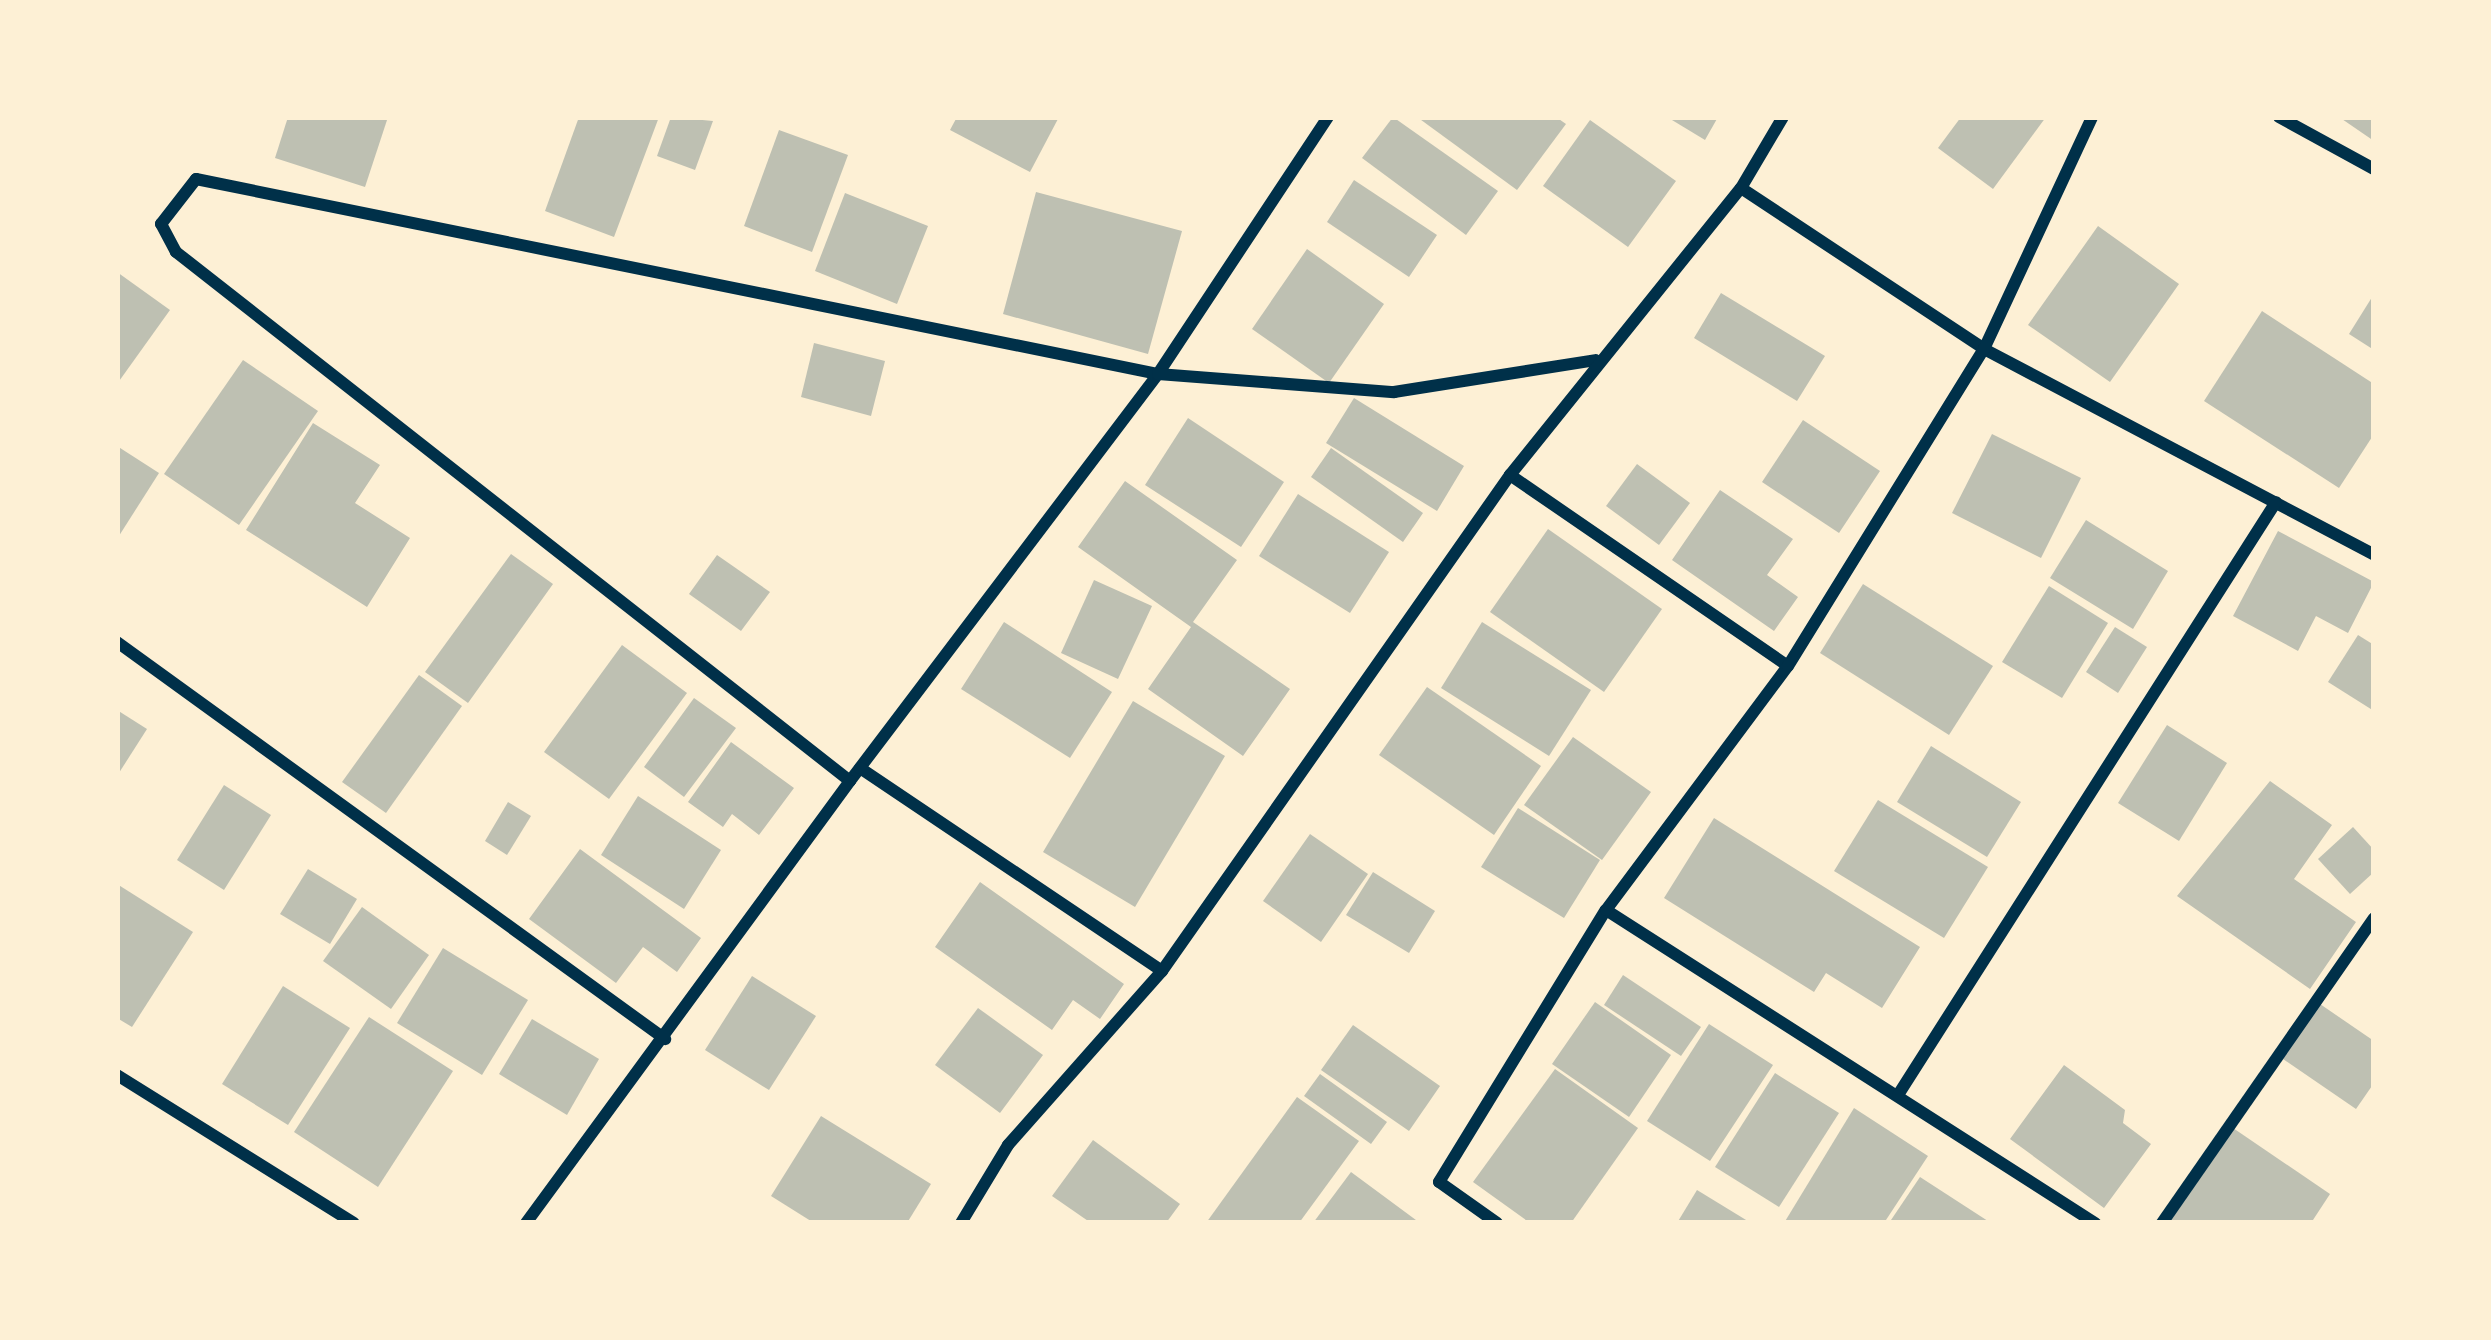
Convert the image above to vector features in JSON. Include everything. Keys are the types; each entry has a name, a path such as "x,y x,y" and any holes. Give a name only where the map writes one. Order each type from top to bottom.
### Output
{"street":[{"path":"526,1223 665,1040 860,768 1158,374 1328,117"},
{"path":"961,1223 1008,1145 1162,971 1510,475 1595,360 1741,188 1783,117"},
{"path":"1497,1223 1438,1182 1606,910 1788,665 1984,349 2092,117"},
{"path":"2279,117 2374,169"},
{"path":"850,782 176,252 161,224 178,194 196,179 1158,374 1394,392 1595,360"},
{"path":"1741,188 1984,349 2374,555"},
{"path":"1510,475 1788,665"},
{"path":"1898,1095 2276,502"},
{"path":"117,642 665,1040"},
{"path":"860,768 1162,971"},
{"path":"1606,910 2095,1223"},
{"path":"2162,1223 2374,918"},
{"path":"117,1075 354,1223"}],"building":[{"path":"288,117 388,117 365,187 275,158"},
{"path":"579,117 659,117 614,237 545,211"},
{"path":"671,117 713,121 695,170 657,156"},
{"path":"957,117 1059,117 1030,172 950,130"},
{"path":"1393,117 1498,191 1466,235 1362,158"},
{"path":"1417,117 1556,117 1566,124 1517,190"},
{"path":"1667,117 1718,117 1705,140"},
{"path":"1961,117 2046,117 1993,189 1938,148"},
{"path":"2339,117 2374,117 2374,141"},
{"path":"1590,120 1676,181 1628,247 1543,186"},
{"path":"779,130 848,155 812,252 744,226"},
{"path":"1354,180 1437,235 1409,277 1327,222"},
{"path":"1036,192 1182,231 1148,354 1003,314"},
{"path":"845,193 928,226 897,304 815,271"},
{"path":"2098,226 2179,284 2110,382 2028,325"},
{"path":"1307,249 1384,304 1329,383 1252,329"},
{"path":"117,272 170,310 117,384"},
{"path":"1721,293 1825,356 1797,401 1694,338"},
{"path":"2374,294 2374,350 2349,334"},
{"path":"2262,311 2374,384 2374,434 2339,488 2204,401"},
{"path":"814,343 885,361 871,416 801,397"},
{"path":"243,360 318,411 239,525 164,474"},
{"path":"1354,398 1464,466 1437,511 1326,443"},
{"path":"1188,418 1284,482 1241,547 1145,485"},
{"path":"1803,420 1880,471 1839,533 1762,482"},
{"path":"313,423 380,465 355,503 410,538 367,607 246,530"},
{"path":"1992,434 2081,478 2041,558 1952,513"},
{"path":"117,446 159,473 117,539"},
{"path":"1331,448 1423,513 1403,542 1311,477"},
{"path":"1637,464 1690,503 1659,545 1606,506"},
{"path":"1125,481 1237,560 1193,622 1290,689 1243,756 1148,689 1191,627 1078,547"},
{"path":"1720,490 1793,539 1767,575 1798,597 1774,631 1672,560"},
{"path":"1298,494 1389,552 1350,613 1259,556"},
{"path":"2086,520 2168,571 2133,629 2050,578"},
{"path":"1548,529 1662,609 1604,692 1490,612"},
{"path":"2278,531 2374,582 2348,633 2316,616 2298,651 2233,616"},
{"path":"511,554 553,584 468,703 425,672"},
{"path":"717,555 770,592 741,631 689,594"},
{"path":"1094,580 1152,606 1118,679 1061,653"},
{"path":"1863,584 1993,666 1949,735 1820,653"},
{"path":"2049,586 2108,623 2062,698 2002,662"},
{"path":"1004,622 1112,692 1070,758 961,689"},
{"path":"1482,622 1591,690 1549,756 1441,688"},
{"path":"2115,627 2147,647 2118,693 2086,672"},
{"path":"2358,635 2374,645 2374,711 2328,682"},
{"path":"622,645 687,693 609,799 544,752"},
{"path":"419,675 462,706 386,813 342,782"},
{"path":"1427,687 1541,766 1494,835 1379,755"},
{"path":"694,698 736,728 684,797 644,767"},
{"path":"1133,701 1225,756 1135,907 1043,852"},
{"path":"117,710 147,729 117,776"},
{"path":"2167,725 2227,763 2179,841 2118,803"},
{"path":"1573,737 1651,792 1602,860 1524,805"},
{"path":"731,742 794,788 759,835 732,814 723,827 688,802"},
{"path":"1931,746 2021,802 1987,857 1897,802"},
{"path":"2270,781 2332,825 2294,879 2356,922 2310,989 2177,896"},
{"path":"224,785 271,815 224,890 177,860"},
{"path":"638,796 721,850 684,909 601,855"},
{"path":"1878,800 1988,867 1944,938 1834,871"},
{"path":"508,802 531,816 507,855 485,841"},
{"path":"1518,808 1600,860 1564,918 1481,867"},
{"path":"1714,818 1920,947 1882,1008 1826,973 1814,992 1664,898"},
{"path":"2353,827 2374,850 2374,872 2350,894 2318,859"},
{"path":"1310,834 1368,874 1321,942 1263,901"},
{"path":"580,849 701,938 677,972 643,947 616,983 529,919"},
{"path":"308,869 357,899 330,944 280,914"},
{"path":"1373,872 1435,911 1409,953 1346,915"},
{"path":"980,882 1124,984 1100,1019 1073,1000 1052,1030 935,947"},
{"path":"117,884 193,932 132,1027 117,1018"},
{"path":"362,907 429,955 391,1009 323,961"},
{"path":"443,948 528,1000 482,1075 397,1023"},
{"path":"1623,975 1701,1027 1681,1056 1604,1005"},
{"path":"752,976 816,1016 769,1090 705,1050"},
{"path":"283,986 350,1028 288,1125 222,1084"},
{"path":"1595,1002 1671,1055 1629,1117 1552,1064"},
{"path":"2320,1004 2374,1041 2374,1083 2356,1109 2283,1059"},
{"path":"978,1008 1043,1055 1000,1113 935,1065"},
{"path":"369,1017 453,1071 378,1187 294,1132"},
{"path":"532,1019 599,1059 567,1115 499,1074"},
{"path":"1709,1024 1773,1065 1710,1161 1647,1121"},
{"path":"1353,1025 1440,1086 1409,1131 1321,1070"},
{"path":"2064,1065 2125,1110 2123,1123 2151,1144 2104,1208 2010,1139"},
{"path":"1555,1069 1638,1128 1571,1223 1530,1223 1473,1182"},
{"path":"1775,1073 1839,1113 1779,1207 1715,1167"},
{"path":"1320,1074 1387,1122 1371,1144 1304,1096"},
{"path":"1297,1097 1359,1141 1299,1223 1206,1223"},
{"path":"1854,1108 1928,1156 1884,1223 1784,1223"},
{"path":"821,1116 931,1184 907,1223 814,1223 771,1196"},
{"path":"2233,1128 2330,1194 2311,1223 2167,1223"},
{"path":"1093,1140 1180,1204 1166,1223 1091,1223 1052,1196"},
{"path":"1351,1172 1420,1223 1313,1223"},
{"path":"1920,1177 1991,1223 1889,1223"},
{"path":"1697,1190 1751,1223 1677,1223"}]}
